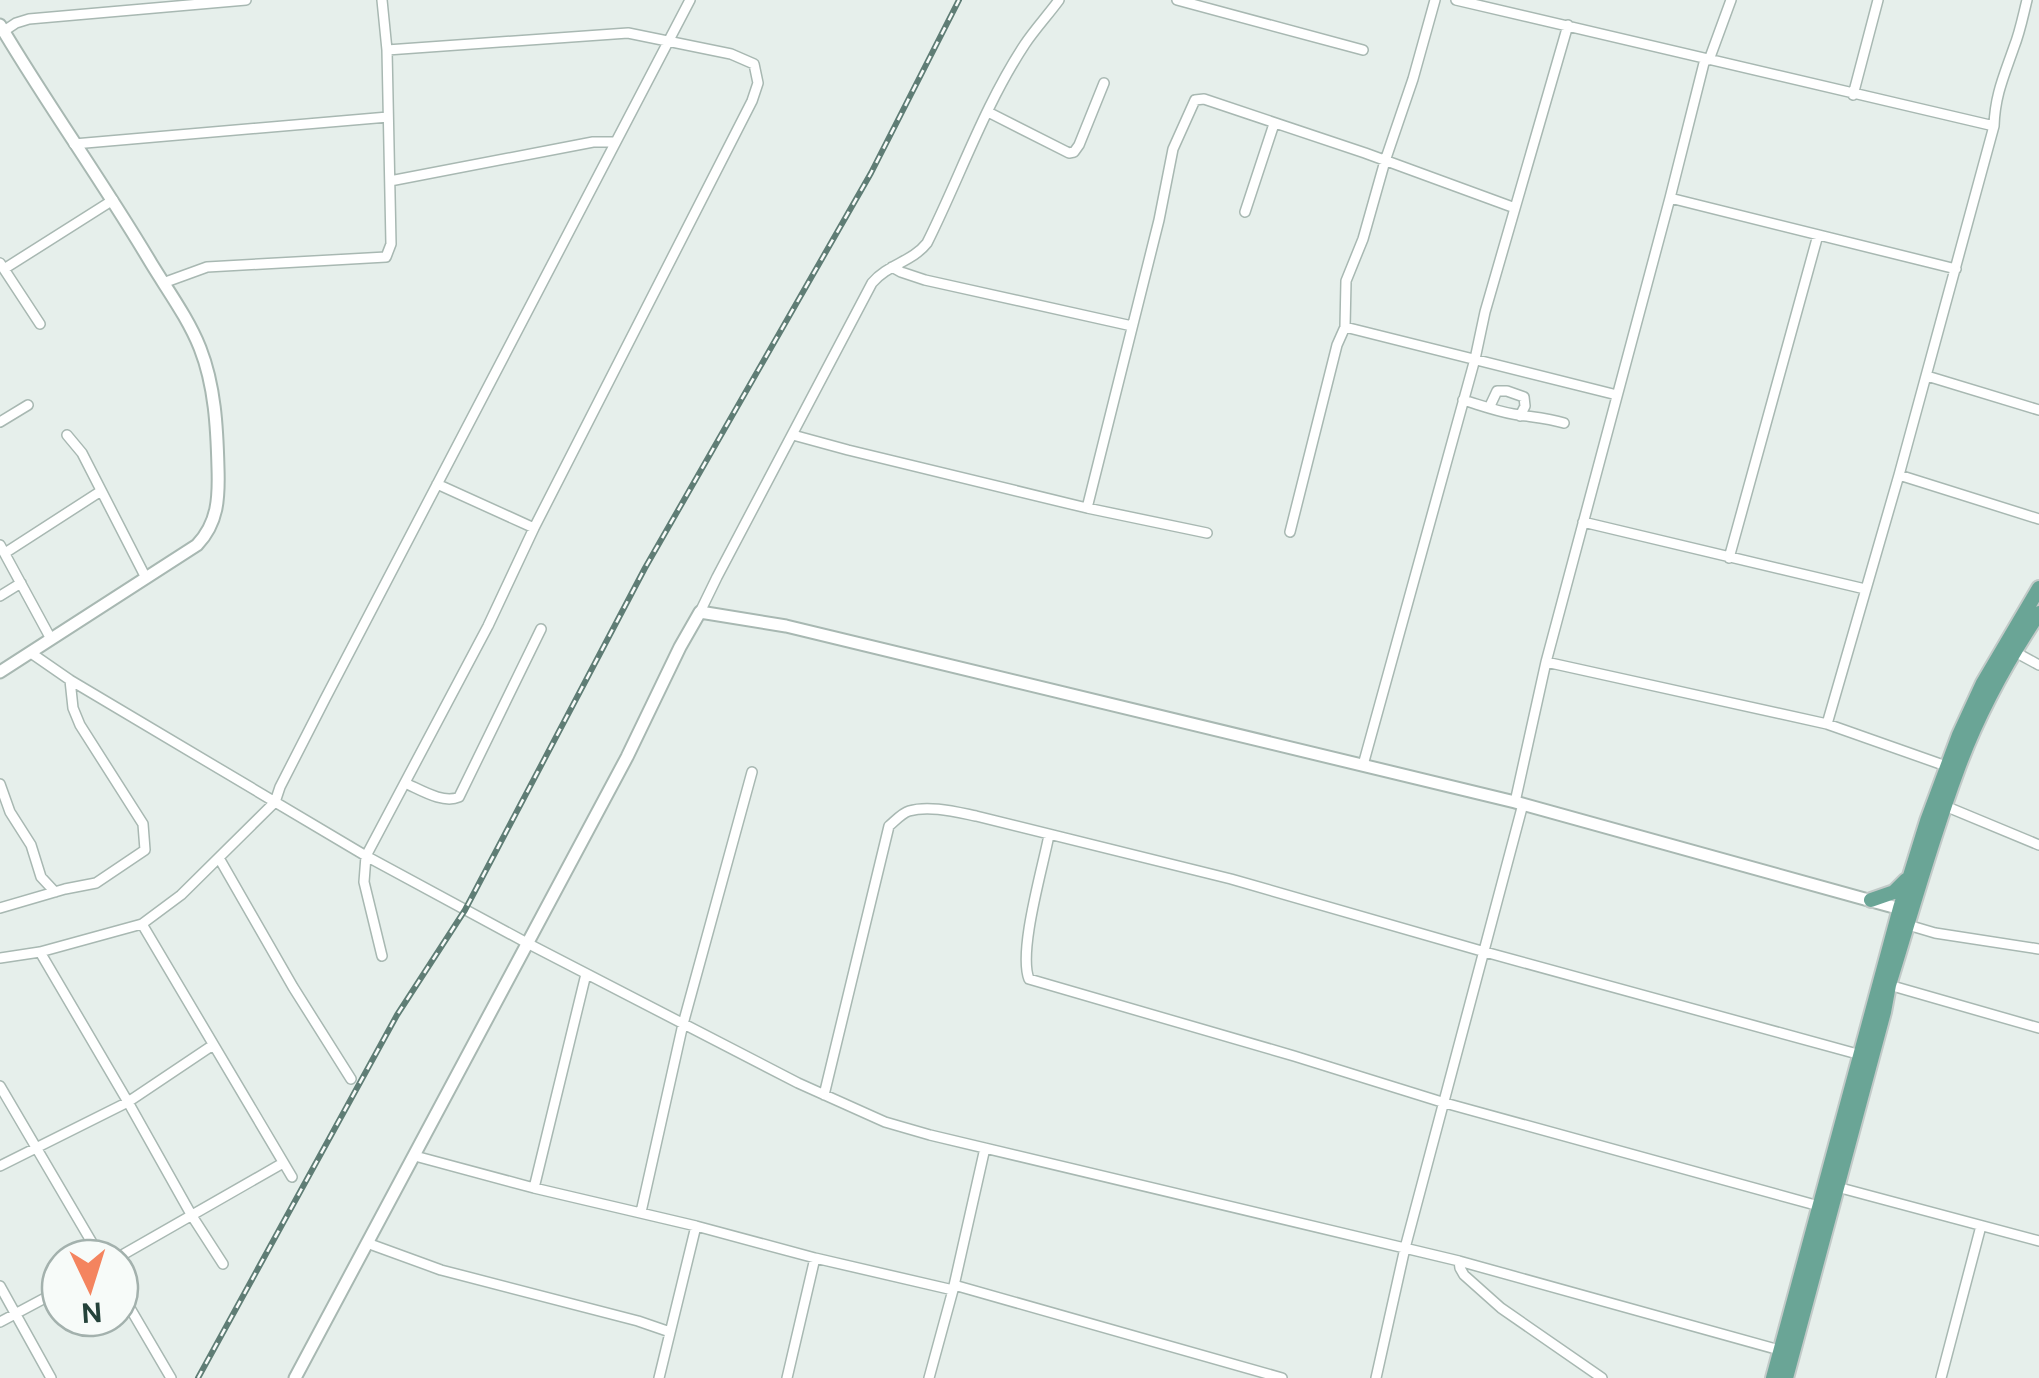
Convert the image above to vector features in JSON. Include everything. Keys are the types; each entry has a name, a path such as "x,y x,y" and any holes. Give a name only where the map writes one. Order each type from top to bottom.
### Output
{"main road":[{"path":"1773,1378 1787,1352 1837,1188 1907,915 1910,876 1946,766 1983,683 2039,588"},
{"path":"1786,1378 1787,1352 1819,1206 1860,1055 1957,769 1984,710 2039,613"},
{"path":"1871,900 1894,892 1910,876"}],"street":[{"path":"0,672 196,546 207,535 218,504 218,446 211,384 200,348 113,200 2,28 29,19 246,0"},
{"path":"163,283 206,268 386,257 391,244 387,50 382,0"},
{"path":"0,958 40,952 142,924 181,895 276,802 324,699 690,0"},
{"path":"295,1378 627,756 716,576 872,283 878,275 919,253 927,243 963,161 1025,43 1059,0"},
{"path":"1177,0 1362,50"},
{"path":"1290,532 1345,327 1346,282 1363,240 1435,0"},
{"path":"1456,0 1994,126"},
{"path":"1376,1378 1405,1248 1485,952 1546,662 1707,60 1731,0"},
{"path":"1852,95 1878,0"},
{"path":"1827,724 1927,376 1994,126 1998,93 2027,0"},
{"path":"1364,765 1485,312 1568,25"},
{"path":"382,956 364,882 366,856 488,626 758,83 756,69 748,60 645,35 612,32 387,50"},
{"path":"988,112 1073,153 1104,83"},
{"path":"1087,508 1173,149 1197,99 1204,98 1514,208"},
{"path":"74,144 388,117"},
{"path":"1245,212 1274,124"},
{"path":"390,180 593,142 615,142"},
{"path":"1670,198 1956,269"},
{"path":"40,324 2,266 113,200"},
{"path":"1729,558 1818,235"},
{"path":"892,267 926,280 1132,326"},
{"path":"1345,327 1617,395"},
{"path":"1927,376 2039,410"},
{"path":"1490,408 1498,391 1507,390 1524,397 1520,416"},
{"path":"1463,400 1564,423"},
{"path":"0,422 28,405"},
{"path":"793,435 1087,508 1207,533"},
{"path":"66,436 82,453 146,578"},
{"path":"1899,475 2039,520"},
{"path":"437,484 534,528"},
{"path":"51,639 2,549 101,491"},
{"path":"1584,522 1865,589"},
{"path":"0,596 21,583"},
{"path":"700,612 786,626 1519,803 1871,900 1907,915 1935,933 2039,949"},
{"path":"404,783 440,798 460,797 541,629"},
{"path":"2016,652 2039,666"},
{"path":"31,653 366,856 683,1024 824,1096 885,1122 930,1136 1459,1261 1787,1352"},
{"path":"1546,662 1827,724 1946,766"},
{"path":"0,908 96,884 145,850 143,824 80,725 73,708 70,680"},
{"path":"641,1212 683,1024 752,772"},
{"path":"0,784 10,812 31,845 41,876 55,892"},
{"path":"1945,806 2039,845"},
{"path":"824,1096 890,826 909,811 947,810 1230,879 1860,1055"},
{"path":"1050,834 1027,943 1025,962 1029,979 1445,1103 1819,1206"},
{"path":"219,858 351,1079"},
{"path":"142,924 292,1177"},
{"path":"40,952 223,1264"},
{"path":"534,1188 586,974"},
{"path":"1889,985 2039,1028"},
{"path":"0,1166 128,1102 213,1045"},
{"path":"0,1086 89,1238"},
{"path":"929,1378 985,1148"},
{"path":"415,1156 816,1258 953,1288 1282,1378"},
{"path":"140,1246 283,1164"},
{"path":"1837,1188 2039,1241"},
{"path":"659,1378 696,1226"},
{"path":"1942,1378 1982,1226"},
{"path":"367,1243 442,1270 670,1332"},
{"path":"787,1378 816,1258"},
{"path":"1459,1261 1464,1275 1502,1308 1602,1378"},
{"path":"0,1286 51,1378"},
{"path":"0,1322 40,1301"},
{"path":"140,1325 171,1378"}],"railway":[{"path":"198,1378 397,1015 465,910 645,568 871,173 959,0"}]}
